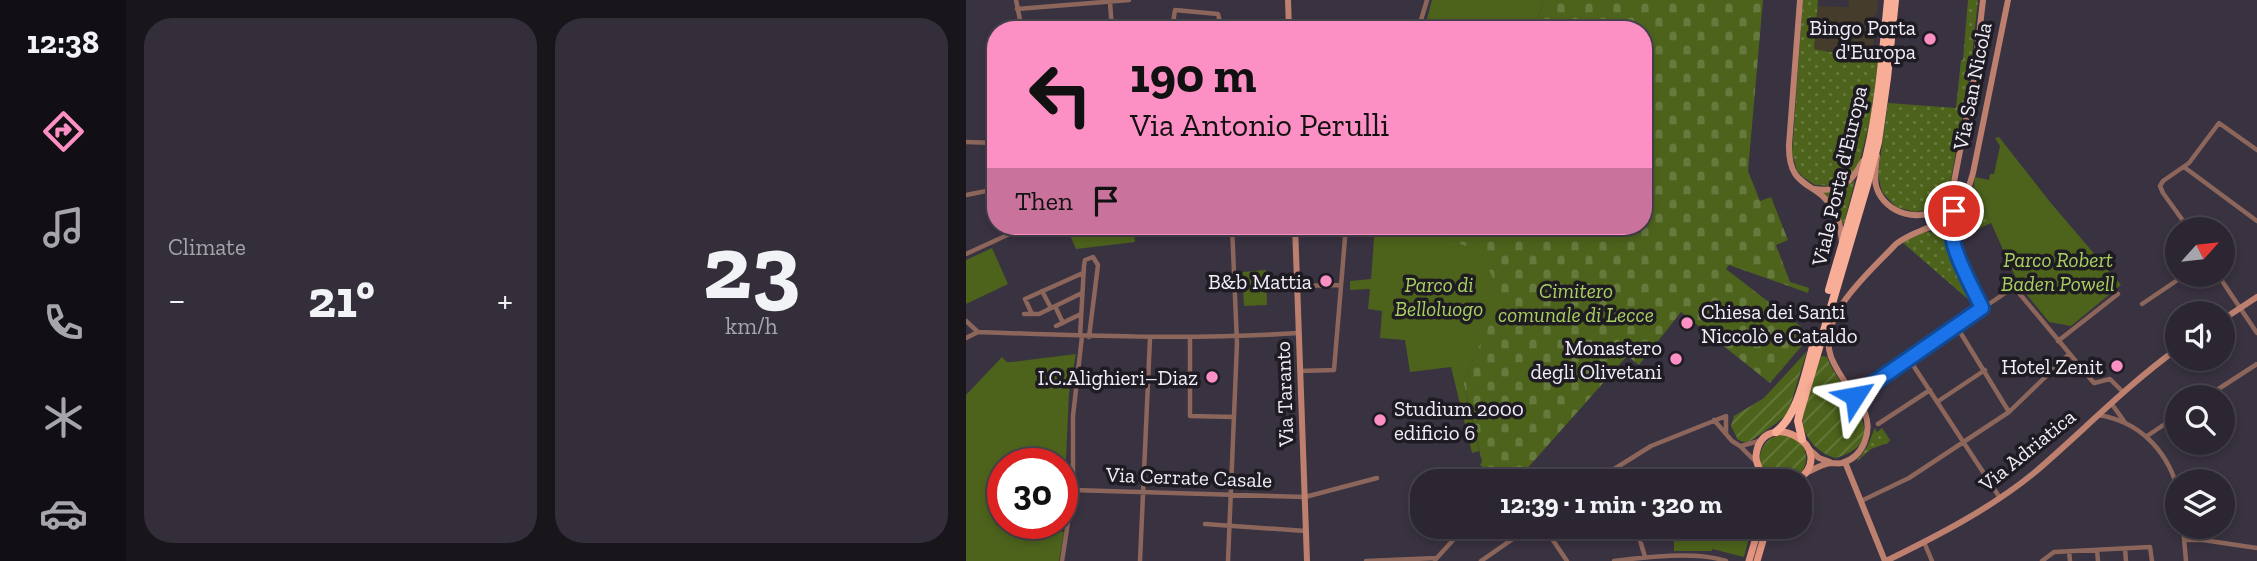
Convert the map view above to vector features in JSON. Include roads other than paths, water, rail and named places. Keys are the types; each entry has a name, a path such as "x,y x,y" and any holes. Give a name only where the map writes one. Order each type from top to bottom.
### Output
{"highway":[{"name":"Viale Porta d'Europa","path":"1776,432 1784,426 1794,410 1867,155 1881,77 1888,0"},
{"name":"Viale Porta d'Europa","path":"1802,439 1798,421 1800,412 1878,142 1895,0"}],"main road":[{"path":"1776,432 1786,431 1802,439 1809,450 1808,469"},
{"name":"Viale Porta d'Europa","path":"1763,440 1776,432"},
{"path":"1760,469 1756,455 1763,440"},
{"path":"1749,561 1755,539"},
{"path":"1757,561 1763,539"}],"street":[{"path":"1016,0 1020,21"},
{"path":"1017,9 1129,0"},
{"path":"1287,0 1288,21"},
{"path":"1421,21 1427,0"},
{"path":"1800,0 1789,154 1793,172 1799,180 1827,201 1836,213 1842,244"},
{"path":"1878,142 1875,181 1881,198 1888,205 1896,211 1915,215 1933,212 1942,206 1954,182 1974,79 1983,0"},
{"name":"Via San Nicola","path":"1845,462 1864,444 1869,429 1865,413 1831,356 1828,342 1836,313 1896,244 1907,236 1942,221 1964,197 1971,182 2008,0"},
{"path":"1110,2 1111,21"},
{"path":"1173,21 1175,10 1218,14 1220,21"},
{"path":"2181,217 2160,186 2189,163 2219,123 2257,150"},
{"path":"966,142 987,143"},
{"path":"1812,188 1832,189 1847,183 1854,177 1867,155"},
{"path":"2184,167 2257,221"},
{"path":"966,195 987,191"},
{"path":"1954,211 1951,217 1952,240 1982,308"},
{"path":"1942,221 1951,229"},
{"path":"1942,221 1946,235"},
{"path":"1927,228 1936,229 1952,240"},
{"path":"966,254 1006,235"},
{"path":"1228,561 1237,337 1232,235"},
{"name":"Via Taranto","path":"1295,235 1307,561"},
{"path":"1300,371 1334,370 1345,235"},
{"path":"1073,448 1073,416 1098,265 1093,257 1086,260 1083,273 1081,314 1084,337"},
{"path":"1032,314 1025,299 1083,273"},
{"path":"1297,286 1341,285"},
{"path":"1855,396 2014,287 2094,383 2110,379 2123,392"},
{"path":"2142,304 2167,287"},
{"path":"2226,287 2257,333"},
{"path":"1042,291 1063,323"},
{"path":"1024,314 1039,314 1082,293"},
{"path":"2058,341 2118,294"},
{"path":"2235,311 2257,297"},
{"path":"1056,326 1081,314"},
{"path":"966,323 978,332"},
{"path":"1957,327 2009,412"},
{"path":"966,338 978,332 1150,338 1299,333"},
{"path":"1190,337 1190,416 1234,417"},
{"path":"1140,561 1150,338"},
{"path":"1861,501 1909,478 2009,412 2069,354"},
{"name":"Via Adriatica","path":"1885,561 2000,498 2034,473 2146,371 2165,358"},
{"path":"1909,359 2000,498"},
{"path":"2225,385 2257,364"},
{"path":"1937,402 1985,370"},
{"path":"1878,424 1930,390"},
{"path":"2112,403 2125,422"},
{"path":"2098,415 2125,422 2147,436 2170,469"},
{"path":"1614,469 1651,446 1726,416 1726,433"},
{"path":"1714,420 1757,464"},
{"path":"2147,436 2165,424"},
{"path":"1740,446 1763,440"},
{"path":"1809,450 1832,463"},
{"path":"1812,470 1845,462 1885,561"},
{"name":"Via Cerrate Casale","path":"1078,490 1305,497 1377,478"},
{"path":"1205,524 1307,531"},
{"path":"1062,561 1065,539"},
{"path":"1366,561 1436,560 1455,539"},
{"path":"1481,561 1513,539"},
{"path":"1552,539 1567,561"},
{"path":"1642,539 1645,558"},
{"path":"2186,561 2184,540 2257,548"},
{"path":"1924,542 1932,561"},
{"path":"2042,561 2054,552 2150,547 2151,561"},
{"path":"2125,549 2126,561"},
{"path":"2097,550 2098,561"},
{"path":"2070,551 2070,561"},
{"path":"1614,561 1708,556 1726,561"}],"place":[{"name":"Bingo Porta d'Europa","path":"1930,39"},
{"name":"B&b Mattia","path":"1326,281"},
{"name":"Chiesa dei Santi Niccolò e Cataldo","path":"1687,323"},
{"name":"Monastero degli Olivetani","path":"1676,359"},
{"name":"Hotel Zenit","path":"2117,366"},
{"name":"I.C.Alighieri–Diaz","path":"1212,377"},
{"name":"Studium 2000 edificio 6","path":"1380,420"}],"park label":[{"name":"Parco Robert Baden Powell","path":"2058,271"},
{"name":"Parco di Belloluogo","path":"1439,296"},
{"name":"Cimitero comunale di Lecce","path":"1576,302"}]}
